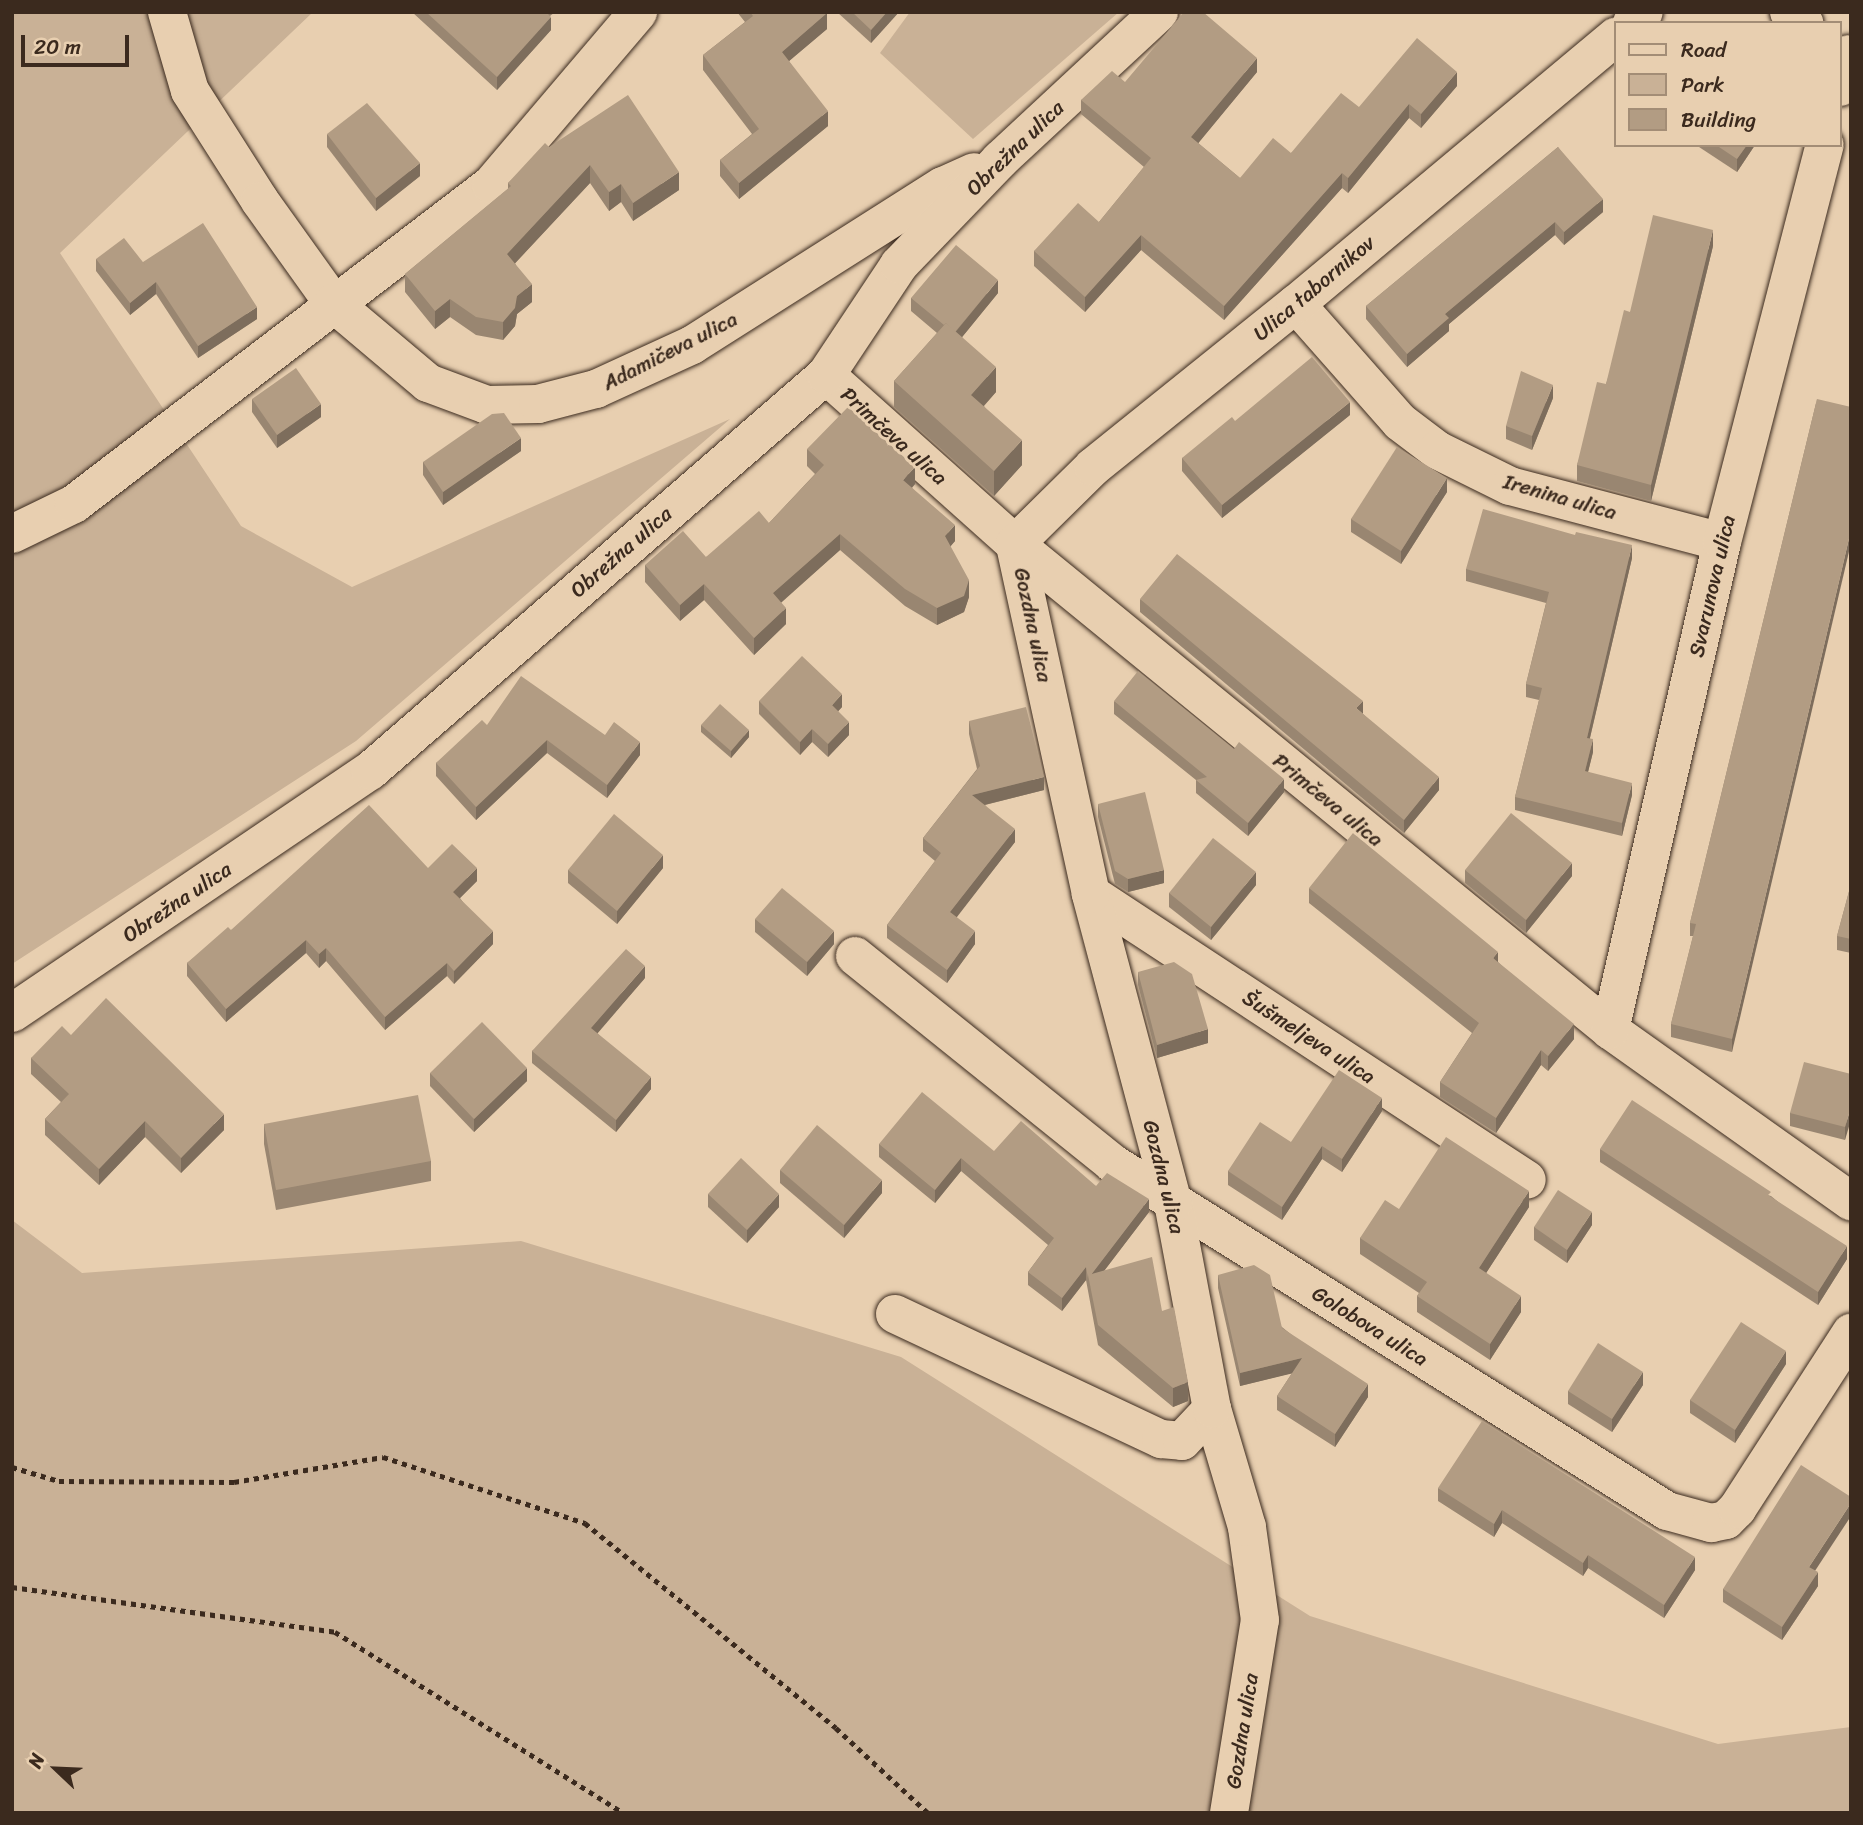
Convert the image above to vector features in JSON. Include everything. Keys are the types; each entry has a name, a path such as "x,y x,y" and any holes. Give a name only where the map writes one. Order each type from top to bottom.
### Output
{"street":[{"name":"Adamičeva ulica","path":"167,12 190,90 260,201 333,303 428,383 487,405 538,404 596,389 692,345 943,186 1000,160"},
{"path":"12,534 74,504 333,303 491,185 638,12"},
{"name":"Obrežna ulica","path":"12,1013 370,771 826,375 899,265 1000,160 1158,12"},
{"name":"Ulica tabornikov","path":"1015,544 1093,467 1296,304 1615,37"},
{"name":"Svarunova ulica","path":"1610,1030 1722,541 1824,147"},
{"name":"Irenina ulica","path":"1296,304 1399,422 1437,450 1510,486 1722,541"},
{"name":"Primčeva ulica","path":"826,375 1015,544 1610,1030 1851,1200"},
{"name":"Gozdna ulica","path":"1015,544 1091,894 1173,1203 1212,1409 1247,1527 1260,1619 1228,1813"},
{"name":"Šušmeljeva ulica","path":"1091,894 1527,1180"},
{"name":"Golobova ulica","path":"855,956 1112,1163 1667,1511 1693,1521 1726,1520 1737,1509 1851,1334"},
{"path":"895,1314 1161,1439 1182,1441 1212,1409"}],"path":[{"path":"12,1467 60,1481 234,1482 383,1457 584,1524 836,1728 928,1813"},
{"path":"12,1587 335,1632 623,1813"}],"green space":[{"path":"12,12 313,12 60,253 241,526 352,587 730,419 356,741 12,964"},
{"path":"910,12 1119,12 973,139 880,53"},
{"path":"12,1220 82,1273 521,1241 901,1357 1310,1616 1718,1744 1851,1727 1851,1813 12,1813"}],"building":[{"path":"426,12 546,12 551,17 497,77"},
{"path":"750,12 827,13 782,52 828,111 739,183 720,160 759,129 703,55 753,16"},
{"path":"852,12 887,12 871,30"},
{"path":"1184,12 1203,12 1257,58 1191,137 1240,178 1273,138 1291,153 1341,93 1359,107 1417,38 1457,72 1421,114 1409,104 1348,178 1342,173 1224,306 1141,235 1085,297 1034,251 1078,203 1099,222 1151,158 1081,100 1112,71 1125,82"},
{"path":"628,95 679,172 633,203 621,184 609,192 590,165 507,254 532,284 517,296 515,308 503,322 476,317 450,299 435,311 405,274 511,186 508,183 545,143 549,147"},
{"path":"367,103 420,163 376,198 327,134"},
{"path":"1558,147 1603,199 1564,232 1555,222 1445,314 1449,318 1407,354 1366,306"},
{"path":"1719,147 1746,147 1737,159"},
{"path":"1653,215 1713,230 1651,485 1577,465 1597,382 1606,384 1624,310 1630,312"},
{"path":"203,223 257,307 198,346 156,282 130,303 96,259 124,238 146,266 143,262"},
{"path":"956,245 998,280 955,332 911,298"},
{"path":"946,323 996,367 971,395 1022,440 994,471 894,381"},
{"path":"1312,357 1350,402 1222,505 1182,458 1232,417 1235,421"},
{"path":"296,368 321,404 277,435 252,399"},
{"path":"1521,371 1553,385 1532,436 1506,426"},
{"path":"1817,399 1851,407 1851,530 1732,1039 1671,1024 1696,924 1690,923"},
{"path":"848,407 915,467 903,480 955,525 945,536 969,580 964,596 937,608 905,589 840,534 773,593 786,608 754,638 704,584 680,605 645,565 683,531 706,557 759,511 769,523 824,465 807,449"},
{"path":"504,413 521,438 443,492 423,462 492,414"},
{"path":"1397,447 1447,478 1401,551 1351,519"},
{"path":"1483,509 1575,535 1576,532 1632,545 1587,738 1593,739 1585,771 1632,783 1622,823 1515,797 1542,688 1526,684 1549,592 1466,569"},
{"path":"1177,554 1363,701 1356,708 1439,777 1404,820 1140,599"},
{"path":"802,656 842,694 832,705 849,722 828,744 812,729 800,742 759,701"},
{"path":"1138,671 1234,749 1239,742 1284,779 1248,823 1196,780 1207,777 1114,701"},
{"path":"521,676 605,735 614,722 640,742 607,785 547,740 476,807 436,763 482,720 487,725"},
{"path":"720,704 749,730 731,751 701,725"},
{"path":"1026,707 1044,777 972,795 1015,829 950,912 975,931 947,970 887,925 941,853 923,838 980,766 969,721"},
{"path":"1145,792 1164,870 1128,879 1115,871 1098,804"},
{"path":"369,805 428,868 452,844 477,868 453,892 493,931 454,971 447,963 385,1017 326,948 319,954 306,940 226,1009 187,963 228,927 231,930"},
{"path":"1511,813 1572,863 1526,920 1465,870"},
{"path":"614,814 663,855 617,911 568,870"},
{"path":"1353,833 1498,952 1493,958 1574,1024 1548,1056 1541,1050 1496,1118 1440,1082 1479,1023 1309,888"},
{"path":"1213,838 1256,872 1211,927 1169,893"},
{"path":"1851,884 1851,939 1837,936"},
{"path":"782,888 834,931 807,962 755,919"},
{"path":"626,949 645,966 591,1028 651,1077 616,1120 532,1051"},
{"path":"1174,962 1192,974 1208,1029 1157,1045 1138,972"},
{"path":"106,998 224,1114 181,1158 145,1121 99,1169 45,1119 69,1094 31,1058 62,1026 71,1035"},
{"path":"482,1022 527,1068 474,1119 430,1073"},
{"path":"1804,1062 1851,1074 1851,1107 1845,1127 1790,1113"},
{"path":"1339,1070 1382,1098 1342,1159 1322,1146 1282,1207 1228,1171 1260,1122 1291,1142"},
{"path":"922,1092 994,1151 1021,1121 1096,1186 1107,1173 1149,1199 1091,1275 1088,1275 1088,1278 1086,1267 1062,1298 1028,1272 1054,1238 961,1158 935,1190 879,1144"},
{"path":"418,1095 431,1161 276,1190 264,1124"},
{"path":"1632,1100 1771,1192 1768,1195 1847,1246 1818,1292 1600,1149"},
{"path":"817,1125 882,1180 844,1225 780,1170"},
{"path":"1446,1137 1529,1191 1479,1268 1521,1296 1490,1344 1417,1296 1427,1282 1360,1238 1385,1200 1399,1209"},
{"path":"741,1158 779,1194 747,1230 708,1194"},
{"path":"1558,1190 1592,1212 1567,1250 1534,1227"},
{"path":"1152,1257 1162,1311 1174,1307 1188,1382 1173,1388 1098,1325 1088,1275"},
{"path":"1254,1265 1270,1275 1282,1328 1368,1384 1335,1434 1277,1396 1302,1358 1240,1373 1218,1275"},
{"path":"1741,1322 1786,1351 1735,1430 1690,1400"},
{"path":"1598,1343 1643,1372 1612,1419 1568,1391"},
{"path":"1482,1421 1695,1557 1664,1605 1588,1555 1583,1563 1502,1510 1494,1524 1438,1488"},
{"path":"1801,1465 1851,1497 1851,1503 1809,1567 1818,1572 1782,1627 1723,1589"}]}
